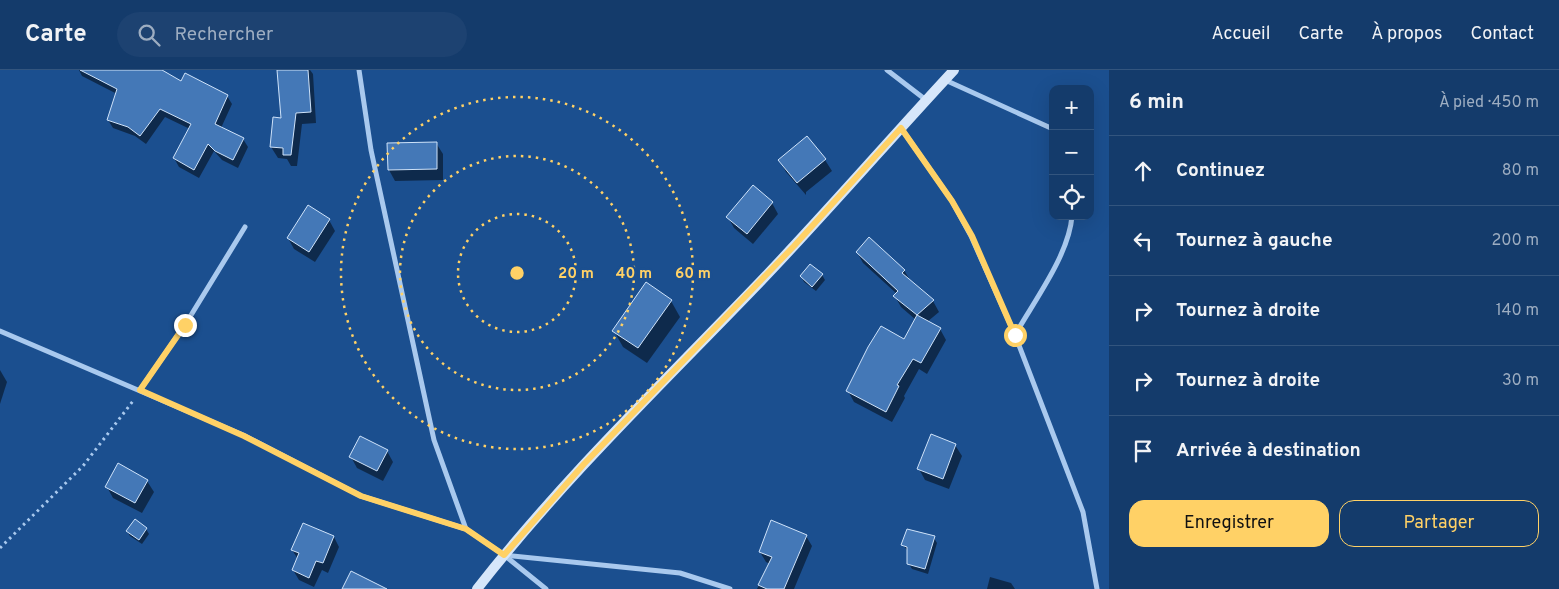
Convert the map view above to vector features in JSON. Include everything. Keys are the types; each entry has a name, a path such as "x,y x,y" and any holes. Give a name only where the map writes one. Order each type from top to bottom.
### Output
{"street":[{"path":"359,70 371,150 434,440 466,529"},
{"path":"886,70 926,100"},
{"path":"477,589 504,555 584,464 781,260 954,70"},
{"path":"944,80 1049,126"},
{"path":"901,128 952,201 972,236 1015,335 1083,512 1097,589"},
{"path":"1015,335 1060,257 1071,228 1072,220"},
{"path":"140,390 185,325 245,227"},
{"path":"0,331 244,436 361,496 466,529 504,555 546,589"},
{"path":"504,555 680,573 730,589"}],"path":[{"path":"0,548 84,466 140,390"}],"building":[{"path":"80,70 162,70 181,81 185,73 228,95 215,124 244,138 233,160 215,151 208,144 194,170 173,158 191,124 160,109 140,136 128,127 107,120 117,89"},
{"path":"277,70 308,70 311,112 296,113 291,155 283,155 283,148 270,147 273,117 281,118"},
{"path":"807,136 826,159 797,183 778,160"},
{"path":"437,142 437,169 388,170 387,143"},
{"path":"753,185 773,202 747,234 726,217"},
{"path":"308,205 330,219 309,252 287,238"},
{"path":"869,237 905,270 902,273 934,300 917,315 893,296 898,291 856,252"},
{"path":"810,264 823,274 812,287 800,276"},
{"path":"646,282 672,300 638,348 612,331"},
{"path":"917,315 941,328 921,363 913,359 897,385 899,386 886,412 846,391 881,326 904,339"},
{"path":"931,434 956,444 943,479 917,469"},
{"path":"360,436 388,450 377,471 349,457"},
{"path":"118,463 148,480 135,503 105,487"},
{"path":"135,519 147,528 139,540 126,531"},
{"path":"771,520 807,535 784,589 767,589 758,585 772,557 759,552"},
{"path":"303,523 334,536 323,563 316,561 309,578 292,570 299,553 291,550"},
{"path":"907,529 935,536 925,569 907,564 907,547 901,545"},
{"path":"351,571 387,589 342,589"}],"route":[{"path":"185,325 140,390 244,436 361,496 466,529 504,555 584,464 761,281 901,128 952,201 972,236 1015,335"}]}
